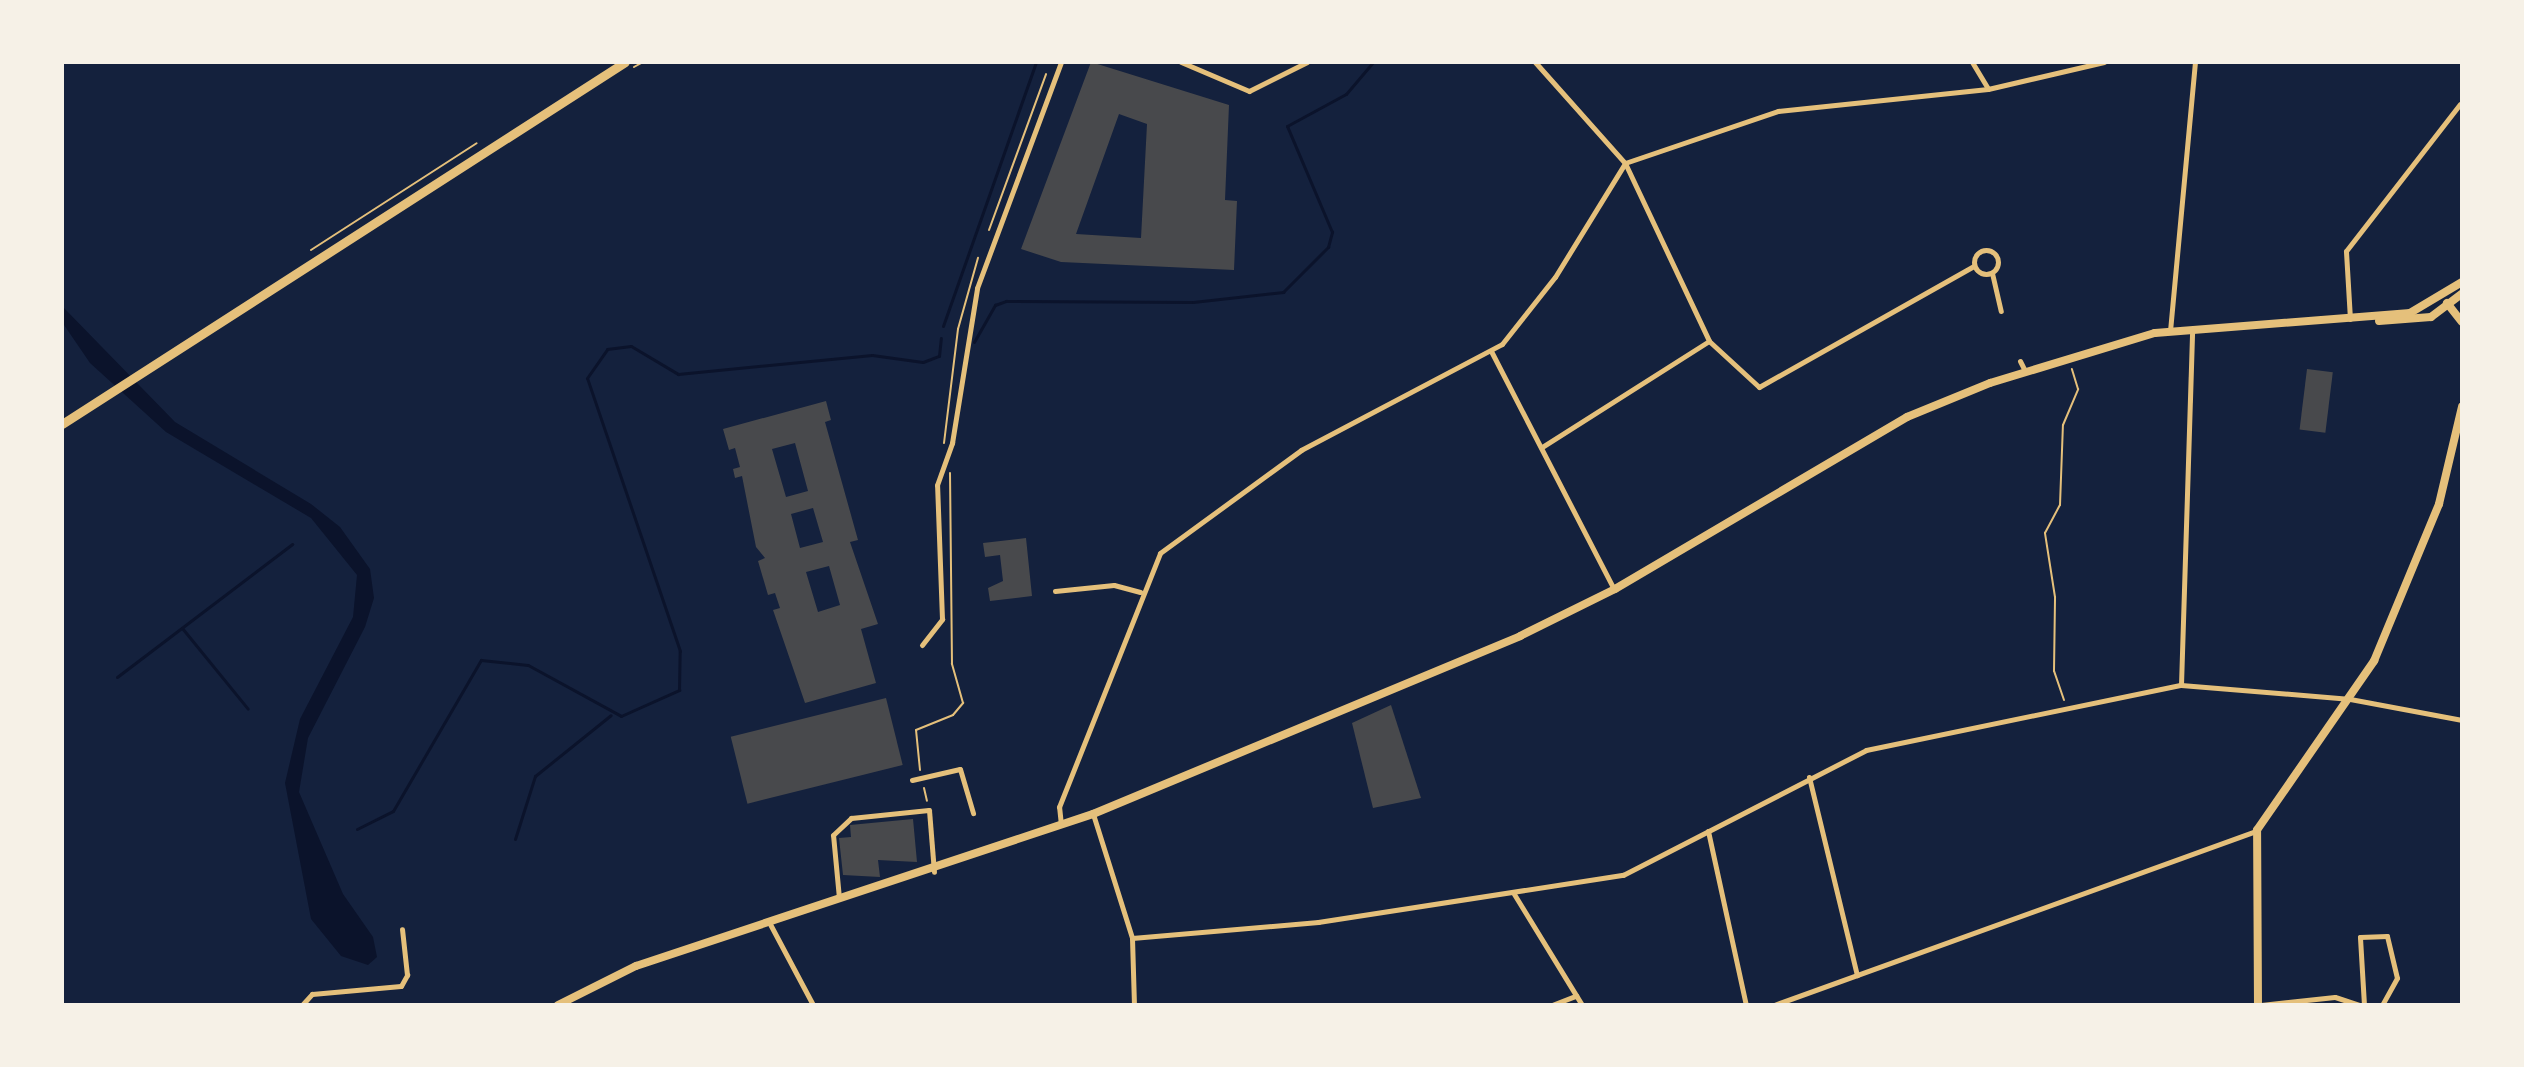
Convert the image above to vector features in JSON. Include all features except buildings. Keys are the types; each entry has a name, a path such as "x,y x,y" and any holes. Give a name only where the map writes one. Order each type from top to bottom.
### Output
{"main road":[{"path":"62,424 625,62"},
{"path":"2447,303 2462,282"},
{"path":"558,1005 636,966 934,872 1093,814 1615,589 1907,417 2025,371 2072,355 2170,331 2410,313 2447,303 2462,294"},
{"path":"2447,303 2462,322"},
{"path":"2259,1005 2257,830 2272,799 2350,699 2425,541 2462,407"}],"street":[{"path":"922,645 942,619 937,485 948,459 977,288 1061,62"},
{"path":"1181,62 1249,91 1307,62"},
{"path":"1535,62 1625,163 1709,341 1759,387 1974,266 1978,252 1990,251 1998,263 1992,273 2001,311"},
{"path":"1972,62 1988,89"},
{"path":"1061,825 1059,807 1140,592 1160,553 1217,505 1379,406 1491,351 1555,277 1625,163 1778,111 1988,89 2104,62"},
{"path":"2170,331 2195,62"},
{"path":"2350,319 2346,251 2460,104"},
{"path":"1974,266 1992,273"},
{"path":"2181,685 2192,330"},
{"path":"1542,447 1709,341"},
{"path":"1491,351 1615,589"},
{"path":"2020,361 2025,371"},
{"path":"1055,591 1114,585 1140,592"},
{"path":"1132,938 1514,894 1623,875 1866,750 2181,685 2350,699 2462,720"},
{"path":"912,780 960,769 973,813"},
{"path":"1809,777 1857,975"},
{"path":"839,902 833,835 839,823 929,810 934,872"},
{"path":"1093,814 1132,938 1134,1005"},
{"path":"1774,1005 2257,830"},
{"path":"1708,831 1746,1005"},
{"path":"1514,894 1582,1005"},
{"path":"770,924 813,1005"},
{"path":"302,1005 312,994 401,986 407,975 402,929"},
{"path":"2259,1005 2335,997 2362,1005 2360,937 2387,936 2397,978 2382,1005"},
{"path":"1552,1005 1576,996"}],"path":[{"path":"986,236 1051,62"},
{"path":"929,810 916,730 953,715 963,703 952,664 948,459 942,438 958,329 981,251"},
{"path":"2067,709 2054,671 2055,597 2045,533 2060,505 2063,425 2078,389 2072,355"}],"water":[{"path":"62,306 175,422 311,504 340,527 370,569 374,598 365,627 308,738 299,792 343,894 373,937 377,957 368,965 341,956 311,919 285,783 300,719 353,617 357,575 311,518 166,432 90,363 62,322"}],"waterway":[{"path":"943,326 1036,62"},
{"path":"974,342 995,305 1006,301 1193,302 1283,292 1328,247 1332,232 1287,126 1346,94 1373,62"},
{"path":"357,829 393,811 481,660 528,665 621,716 679,690 680,651 587,378 607,349 631,346 678,374 872,355 923,362 939,356 941,338"},
{"path":"117,677 292,544"},
{"path":"182,628 248,709"},
{"path":"515,839 535,776 611,715"}]}
